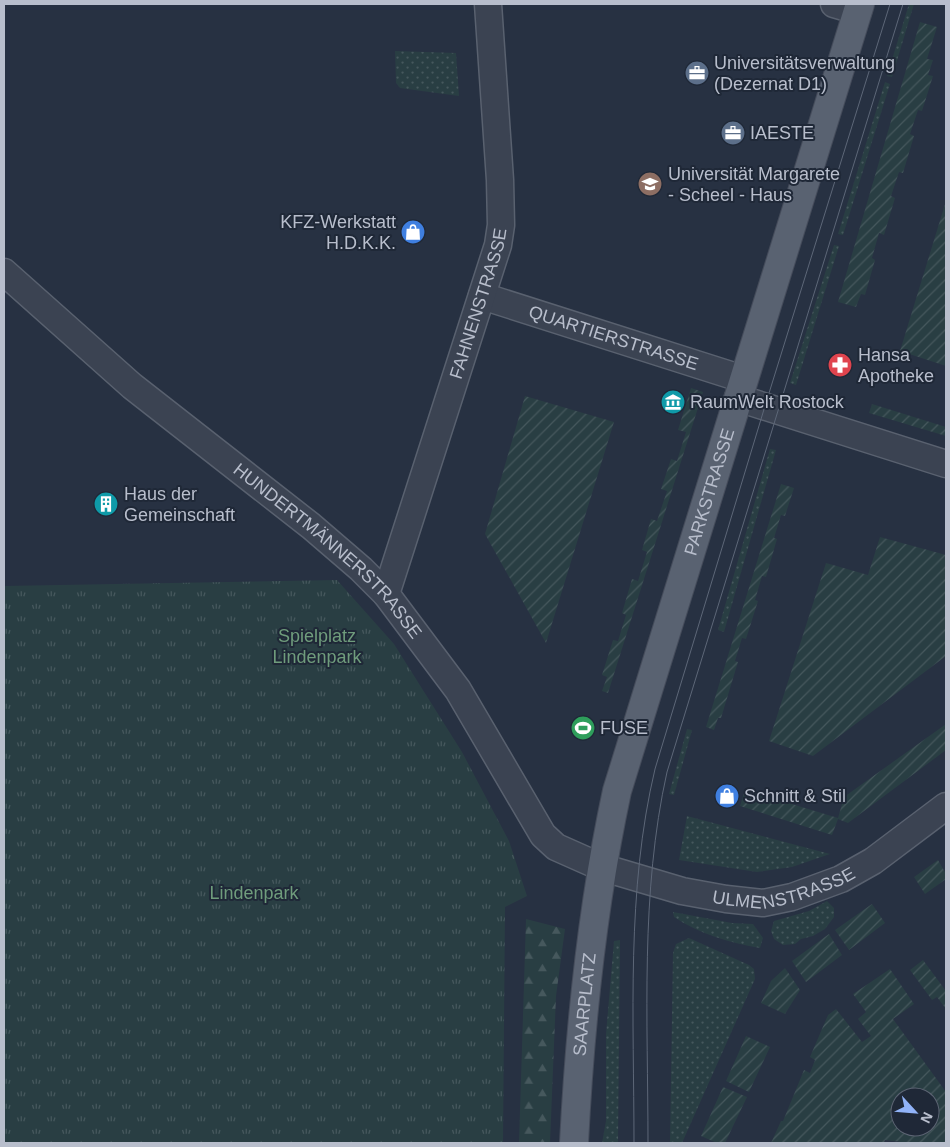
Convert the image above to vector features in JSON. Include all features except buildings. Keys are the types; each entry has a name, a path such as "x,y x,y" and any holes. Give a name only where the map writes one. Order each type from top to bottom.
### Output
{"main road":[{"name":"PARKSTRASSE","path":"601,867 619,786 741,388 851,6"},
{"name":"SAARPLATZ","path":"574,1143 585,989 601,867"}],"street":[{"name":"FAHNENSTRASSE","path":"386,594 498,244 501,226 492,45 488,4"},
{"name":"HUNDERTMÄNNERSTRASSE","path":"4,272 132,386 311,526 361,568 386,594 458,690 543,836 556,847 601,867"},
{"name":"QUARTIERSTRASSE","path":"482,296 741,388 946,464"},
{"name":"ULMENSTRASSE","path":"601,867 682,891 763,903 792,897 841,879 873,861 946,806"}],"green space":[{"path":"909,4 914,4 892,77 887,76"},
{"path":"920,22 937,27 927,59 933,60 928,75 933,76 922,111 918,110 910,134 914,136 903,173 899,172 891,196 895,198 884,235 879,233 872,258 875,260 865,295 861,294 856,307 838,302"},
{"path":"395,51 456,53 459,96 400,88 396,83"},
{"path":"885,82 890,84 843,235 838,234"},
{"path":"946,201 946,366 900,351"},
{"path":"834,245 839,246 796,385 790,383"},
{"path":"691,388 703,392 608,693 602,691 607,677 602,675 613,640 618,641 626,615 622,613 632,579 638,581 647,552 642,550 651,519 657,521 667,491 661,489 671,459 677,461 686,432 678,430"},
{"path":"525,396 614,422 546,643 485,534"},
{"path":"872,404 946,427 946,436 869,413"},
{"path":"770,449 776,450 724,632 718,630"},
{"path":"781,484 794,488 785,516 781,515 774,538 777,539 766,577 762,576 755,600 758,601 746,639 742,638 735,661 738,662 721,718 718,718 714,730 706,727"},
{"path":"880,537 946,555 946,656 813,756 769,741 826,563 868,575"},
{"name":"Lindenpark","path":"337,580 394,644 462,752 509,841 527,896 505,907 503,1143 4,1143 4,586"},
{"path":"946,724 946,750 848,823 838,819 832,835 740,806 745,790 838,818 844,797"},
{"path":"687,729 692,730 674,795 669,794"},
{"path":"687,816 830,854 792,867 757,872 679,860"},
{"path":"938,860 946,874 946,879 925,894 914,877"},
{"path":"827,901 834,908 834,917 825,929 813,936 801,939 795,944 783,945 774,939 771,931 774,921 809,911"},
{"path":"872,904 885,923 849,950 835,930"},
{"path":"673,912 732,923 753,924 763,938 760,948 705,933 674,917"},
{"path":"526,919 565,929 556,996 550,1143 519,1143"},
{"path":"829,934 842,955 806,982 792,961"},
{"path":"689,938 749,965 754,969 755,979 682,1143 670,1143 673,953 676,944"},
{"path":"620,940 618,1143 602,1143 606,1121 606,1034 614,941"},
{"path":"923,960 946,991 946,1009 937,997 932,1000 910,970"},
{"path":"785,968 800,990 785,1014 761,1003 771,981"},
{"path":"890,969 914,1004 893,1019 946,1092 946,1143 909,1143 885,1140 884,1143 771,1143 781,1121 783,1121 804,1070 810,1073 815,1060 810,1057 828,1015 836,1009 862,1042 871,1036 858,1019 866,1012 853,994"},
{"path":"746,1036 770,1047 749,1092 726,1081"},
{"path":"723,1087 747,1097 725,1143 717,1143 701,1136"}],"tram line":[{"path":"634,1143 633,1002 636,908 639,861 655,769 890,4"},
{"path":"648,1143 647,957 649,910 658,818 667,772 903,4"}],"place":[{"name":"Universitätsverwaltung (Dezernat D1)","path":"697,73"},
{"name":"IAESTE","path":"733,133"},
{"name":"Universität Margarete - Scheel - Haus","path":"650,184"},
{"name":"KFZ-Werkstatt H.D.K.K.","path":"413,232"},
{"name":"Hansa Apotheke","path":"840,365"},
{"name":"RaumWelt Rostock","path":"673,402"},
{"name":"Haus der Gemeinschaft","path":"106,504"},
{"name":"FUSE","path":"583,728"},
{"name":"Schnitt & Stil","path":"727,796"}],"park label":[{"name":"Spielplatz Lindenpark","path":"317,646"}]}
